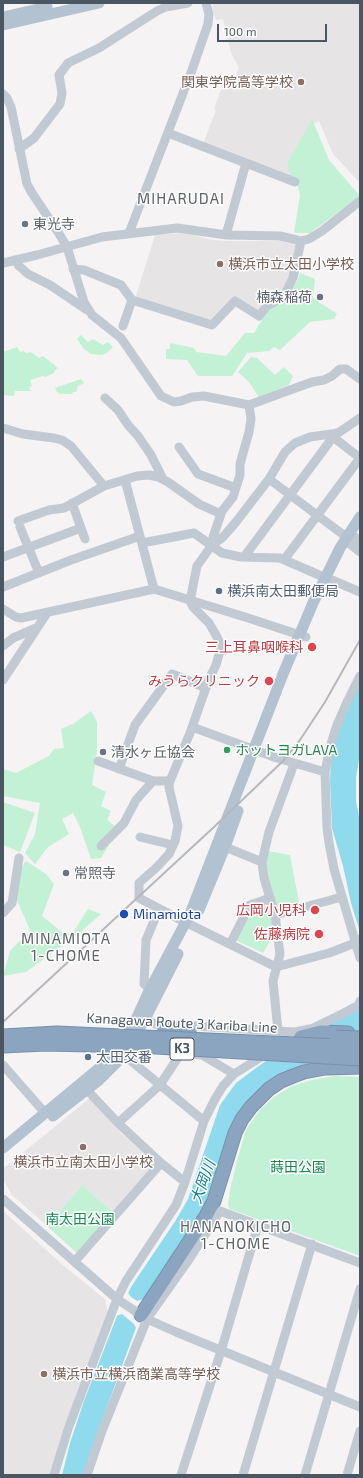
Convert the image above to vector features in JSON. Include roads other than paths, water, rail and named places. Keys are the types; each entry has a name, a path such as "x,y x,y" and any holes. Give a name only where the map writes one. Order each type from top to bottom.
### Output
{"highway":[{"path":"164,1027 189,1031 301,1037 360,1038"},
{"path":"301,1037 321,1032 360,1033"},
{"name":"Kanagawa Route 3 Kariba Line","path":"3,1036 57,1033 360,1047"},
{"name":"Kanagawa Route 3 Kariba Line","path":"3,1046 45,1044 132,1046 360,1059"},
{"path":"144,1317 151,1299 206,1216 214,1201 235,1133 242,1119 260,1097 281,1082 304,1072 336,1067 360,1067"}],"main road":[{"path":"3,17 65,3"},
{"path":"3,25 99,3"},
{"path":"141,1019 149,991 189,924 302,636 312,603 329,579 340,548 355,538 360,517"},
{"path":"3,1158 107,1073 121,1053 141,1019 189,924 225,847 257,750"},
{"path":"3,1148 109,1060 121,1053"}],"street":[{"path":"19,149 34,138 60,104 62,92 59,75 68,63 99,48 166,7 188,3"},
{"path":"130,233 208,24 209,14 206,3"},
{"path":"3,94 7,98 11,107 27,184 66,246 84,302 92,315"},
{"path":"168,133 295,182"},
{"path":"226,235 246,163"},
{"path":"3,263 102,237 178,228 226,235 280,236 301,241 309,239 322,231 360,201"},
{"path":"73,269 84,270 121,285 132,300 212,325 235,301 259,316 267,306 284,296 293,278 301,241"},
{"path":"16,260 18,266 28,274 50,285 121,338 156,390 166,400 181,402 192,397 204,396 249,405 312,382 324,380 332,376 340,369 346,369 360,379"},
{"path":"123,326 132,300"},
{"path":"105,398 118,410 128,425 138,436 151,455 163,479"},
{"path":"212,545 213,537 221,514 233,497 240,475 240,464 250,432 251,419 249,405"},
{"path":"244,557 335,435 360,418"},
{"path":"3,428 23,434 62,440 71,446 104,486"},
{"path":"284,560 360,458 335,435 310,437 295,443 286,452 269,479 224,537 212,545 197,566 190,601 192,607 209,623 220,643 220,651 216,665 170,781 169,787 178,826 175,841 169,854 139,883 139,898 276,968 330,953 357,941"},
{"path":"179,446 198,474 236,488"},
{"path":"38,573 19,524 49,510 64,508 104,486 137,476 149,475 163,479 199,504 221,514"},
{"path":"269,479 341,533 355,538 360,552"},
{"path":"125,480 154,589"},
{"path":"72,503 85,539"},
{"path":"3,557 81,528"},
{"path":"3,587 38,573 141,540 194,533 222,553 244,557 280,558 360,592"},
{"path":"3,609 16,617 21,618 154,589 302,636"},
{"path":"3,680 46,613"},
{"path":"3,646 13,638 36,628"},
{"path":"119,769 135,725 172,674 206,688"},
{"path":"360,676 347,702 338,725 330,747 325,772 329,843 342,897 357,941 360,958"},
{"path":"192,727 294,764 325,772"},
{"path":"98,761 153,780 170,781"},
{"path":"278,1031 273,981 280,954 275,914 264,878 262,862 269,832 294,764"},
{"path":"102,846 124,823 136,800 153,780"},
{"path":"140,836 173,846"},
{"path":"225,847 262,862"},
{"path":"3,913 12,903 19,858"},
{"path":"275,914 342,897"},
{"path":"230,944 250,905 270,898"},
{"path":"149,991 148,986 144,984 146,940 159,909"},
{"path":"54,1475 68,1429 117,1299 126,1281 172,1212 180,1196 204,1121 219,1092 234,1074 258,1058 359,1004 360,1002"},
{"path":"141,1019 164,1027 178,1025 295,1032 313,1028"},
{"path":"121,1053 204,1121"},
{"path":"118,1123 160,1085 181,1053 202,1055 234,1074"},
{"path":"3,1065 45,1113"},
{"path":"87,1090 118,1123 161,1163 185,1182"},
{"path":"75,1261 161,1163"},
{"path":"3,1199 117,1299 144,1317 221,1351 360,1407"},
{"path":"90,1474 108,1415 144,1317 188,1261 220,1211 360,1263"},
{"path":"181,1475 221,1351 258,1225"},
{"path":"243,1475 312,1244"},
{"path":"305,1475 360,1289"},
{"path":"347,1475 360,1431"}],"water":[{"path":"360,681 360,754 356,777 356,802 360,821 360,932 332,828 330,781 331,757 338,729"},
{"name":"大岡川","path":"360,1007 360,1065 334,1064 266,1091 240,1123 206,1212 148,1295 90,1453 84,1475 62,1475 70,1443 84,1401 117,1316 131,1287 176,1220 188,1199 220,1105 236,1083 291,1043"}],"railway":[{"path":"3,1022 214,827 283,761 300,740 325,702 360,640"}],"place":[{"name":"関東学院高等学校","path":"301,82"},
{"name":"東光寺","path":"25,224"},
{"name":"横浜市立太田小学校","path":"220,264"},
{"name":"楠森稲荷","path":"320,297"},
{"name":"横浜南太田郵便局","path":"219,591"},
{"name":"三上耳鼻咽喉科","path":"312,647"},
{"name":"みうらクリニック","path":"269,681"},
{"name":"ホットヨガLAVA","path":"227,750"},
{"name":"清水ヶ丘協会","path":"103,752"},
{"name":"常照寺","path":"66,873"},
{"name":"広岡小児科","path":"315,910"},
{"name":"Minamiota","path":"124,914"},
{"name":"佐藤病院","path":"319,934"},
{"name":"太田交番","path":"88,1057"},
{"name":"横浜市立南太田小学校","path":"83,1147"},
{"name":"横浜市立横浜商業高等学校","path":"44,1374"}],"district":[{"name":"MIHARUDAI","path":"181,199"},
{"name":"MINAMIOTA 1-CHOME","path":"66,948"},
{"name":"HANANOKICHO 1-CHOME","path":"236,1236"}],"park label":[{"name":"蒔田公園","path":"298,1167"},
{"name":"南太田公園","path":"80,1219"}]}
